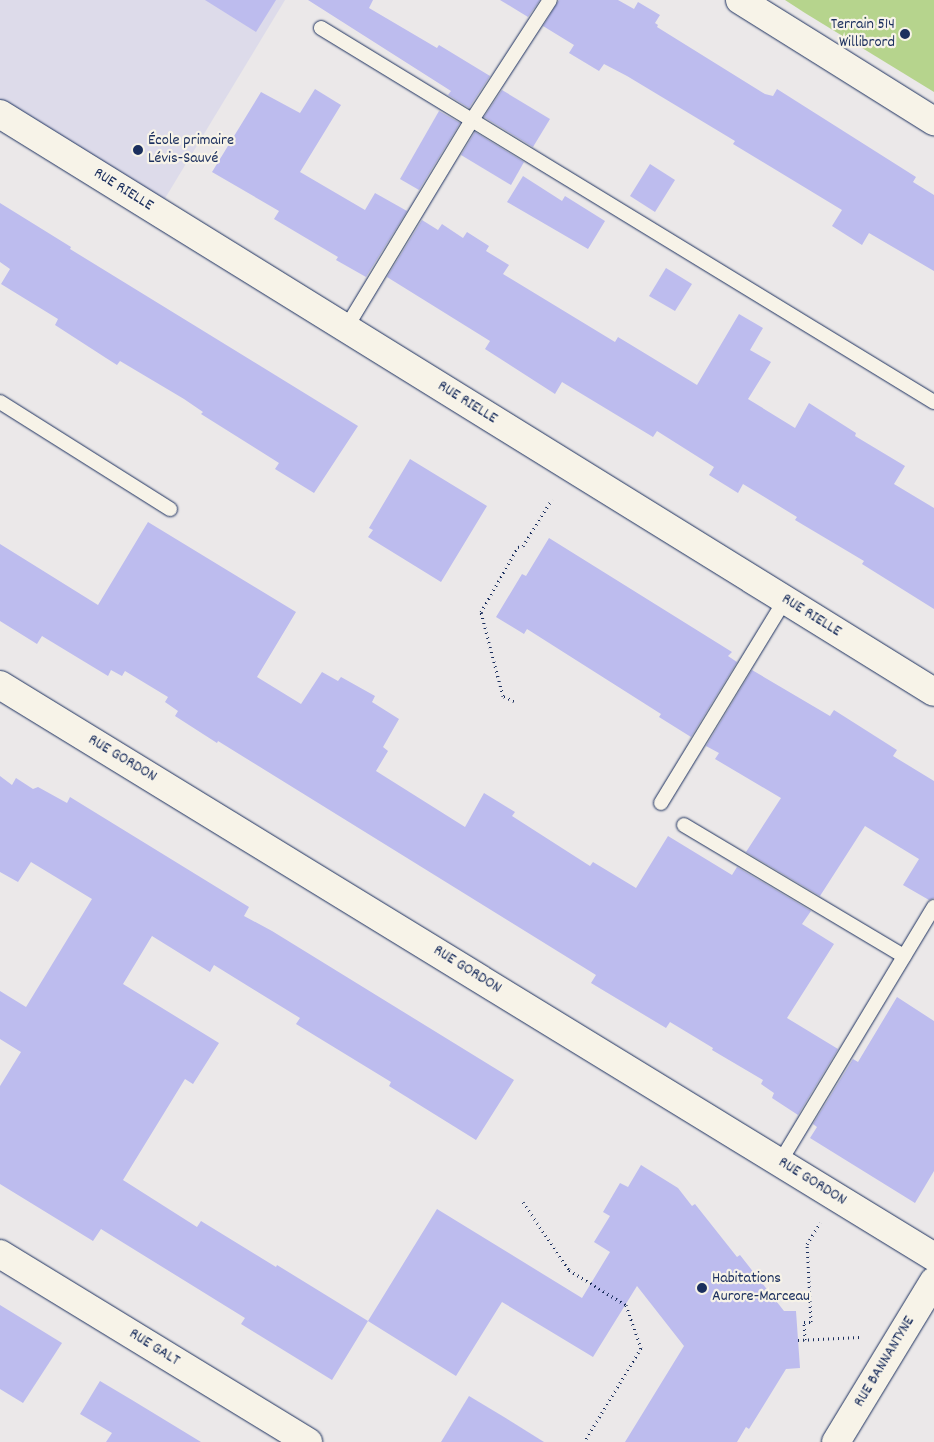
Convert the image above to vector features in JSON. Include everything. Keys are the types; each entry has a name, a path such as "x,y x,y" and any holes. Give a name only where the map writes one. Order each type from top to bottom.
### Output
{"street":[{"path":"740,0 934,120"},
{"name":"RUE RIELLE","path":"0,114 934,692"},
{"name":"RUE GORDON","path":"0,685 934,1256"},
{"name":"RUE GALT","path":"0,1254 308,1442"},
{"name":"RUE BANNANTYNE","path":"836,1442 934,1282"}],"lane":[{"path":"346,328 472,120 550,0"},
{"path":"321,28 934,402"},
{"path":"0,402 170,510"},
{"path":"661,803 785,600"},
{"path":"684,825 904,956"},
{"path":"780,1162 934,906"}],"path":[{"path":"514,701 503,696 481,612 518,547 523,546 552,499"},
{"path":"523,1202 569,1270 626,1305 641,1348 584,1442"},
{"path":"805,1340 804,1322 811,1322 807,1244 822,1220"},
{"path":"798,1340 860,1336"}],"shaded area":[{"name":"École primaire Lévis-Sauvé","path":"0,0 285,0 164,200 0,100"}],"green space":[{"path":"785,0 934,0 934,92 805,13"}],"building":[{"path":"205,0 276,0 256,32"},
{"path":"308,0 373,0 369,8 437,48 439,45 490,76 469,108 448,95 451,91"},
{"path":"500,0 540,0 528,17"},
{"path":"559,0 618,0 634,9 638,2 660,15 655,23 658,25 657,27 765,94 773,96 777,89 916,177 913,182 934,195 934,271 869,233 862,245 832,226 842,210 733,144 735,141 627,76 604,64 599,71 569,53 574,45 543,26"},
{"path":"315,89 341,105 300,172 365,210 375,193 407,211 366,277 336,260 338,257 274,219 279,211 212,172 261,92 300,113"},
{"path":"502,90 550,119 533,147 484,117"},
{"path":"439,111 460,123 419,190 400,179"},
{"path":"475,132 524,162 511,185 461,155"},
{"path":"650,164 675,180 655,212 630,196"},
{"path":"523,176 562,201 565,196 605,221 588,249 507,202"},
{"path":"0,203 71,247 70,249 358,426 314,493 275,469 279,463 201,414 203,412 184,399 120,361 117,365 55,325 58,319 1,284 10,269 0,262"},
{"path":"422,220 438,230 442,224 463,238 467,232 489,246 486,251 509,265 503,274 615,342 618,337 697,385 739,314 763,328 750,350 771,362 748,399 795,428 809,403 856,433 855,436 905,466 894,484 934,508 934,609 862,564 864,561 795,520 797,517 743,484 738,493 709,475 714,467 657,431 653,437 562,382 555,394 485,349 490,341 387,277"},
{"path":"666,268 692,284 675,311 649,296"},
{"path":"410,459 487,506 441,582 368,537 373,530 369,528"},
{"path":"148,522 296,612 257,677 301,704 322,672 338,681 341,677 375,696 372,702 399,719 383,747 388,751 376,771 465,827 484,793 515,812 512,816 590,866 593,862 636,888 668,836 732,875 737,867 811,911 802,924 834,944 787,1018 838,1049 798,1115 772,1098 774,1093 761,1084 763,1080 712,1050 713,1048 670,1022 666,1028 591,983 596,975 175,716 178,711 165,702 168,697 125,671 122,676 111,670 108,676 42,636 37,644 0,621 0,544 98,605"},
{"path":"549,538 732,652 728,656 737,662 691,737 659,717 661,714 527,629 524,634 496,617 522,574 526,576"},
{"path":"752,670 830,716 834,710 897,750 893,756 934,781 934,898 929,900 903,885 919,859 865,826 820,896 746,852 781,798 715,759 719,753 706,746"},
{"path":"0,776 12,785 16,778 33,789 38,787 67,803 70,797 249,907 244,916 272,931 514,1080 476,1140 389,1086 391,1082 296,1024 300,1018 214,965 210,972 152,936 123,984 219,1043 193,1084 185,1079 123,1180 197,1227 201,1221 368,1321 332,1380 241,1324 245,1318 101,1229 93,1241 0,1184 0,1086 21,1052 0,1039 0,991 26,1007 92,899 31,862 18,882 0,872"},
{"path":"897,997 934,1021 934,1171 915,1203 810,1138 817,1127 813,1124 853,1059 858,1062"},
{"path":"641,1165 678,1188 692,1206 695,1204 737,1257 740,1255 784,1311 796,1311 800,1368 786,1369 749,1429 746,1427 737,1442 625,1442 684,1346 637,1286 593,1357 502,1302 456,1376 368,1321 437,1209 582,1298 610,1252 594,1242 610,1216 603,1212 620,1183 628,1187"},
{"path":"0,1305 62,1343 23,1403 0,1389"},
{"path":"100,1381 201,1442 106,1442 112,1433 80,1414"},
{"path":"469,1396 504,1417 544,1442 441,1442"}],"place":[{"name":"Terrain 514 Willibrord","path":"905,34"},
{"name":"École primaire Lévis-Sauvé","path":"138,150"},
{"name":"Habitations Aurore-Marceau","path":"702,1288"}]}
